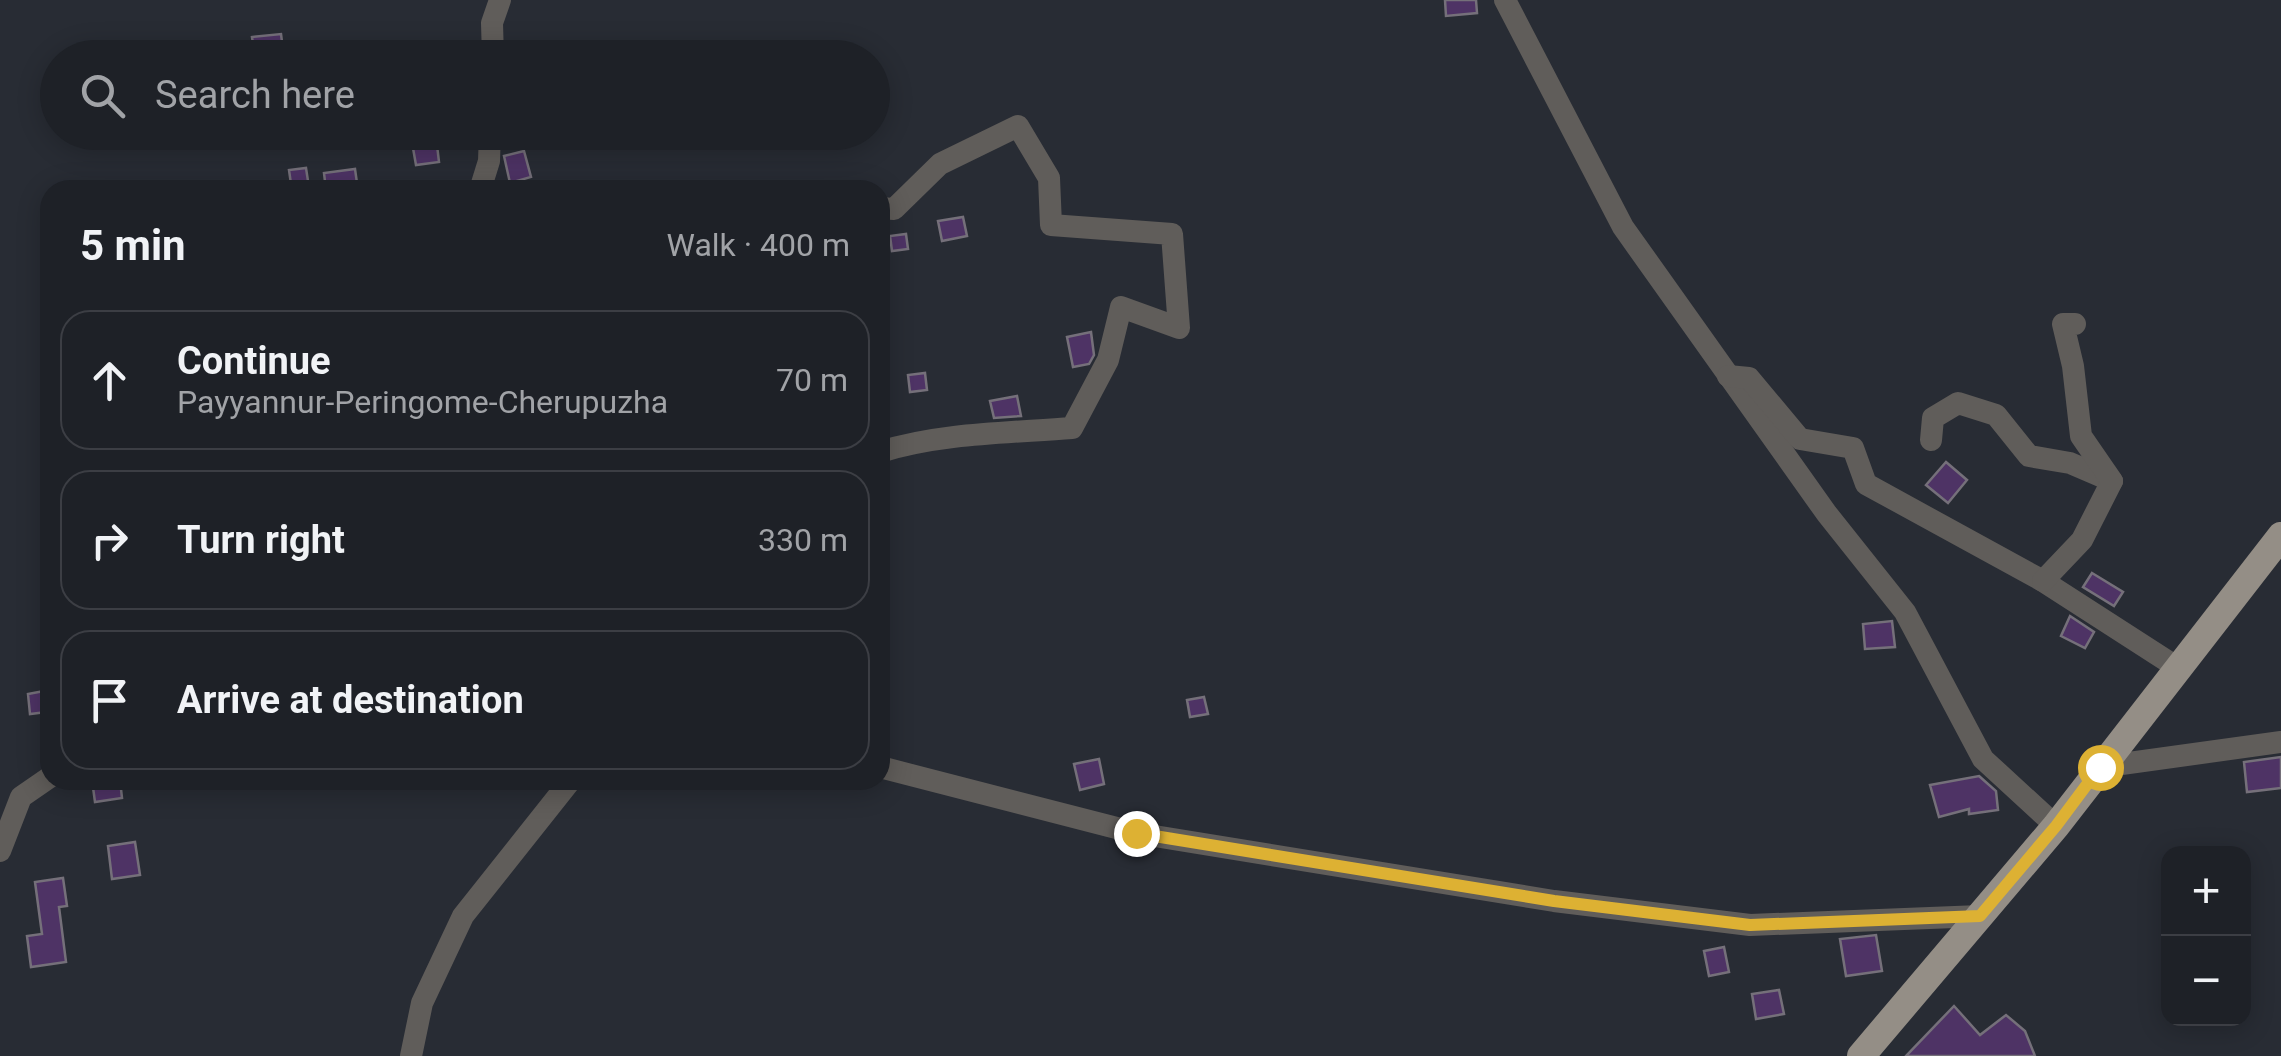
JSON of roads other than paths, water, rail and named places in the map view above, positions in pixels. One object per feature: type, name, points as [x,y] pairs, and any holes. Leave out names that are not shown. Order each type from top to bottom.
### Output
[{"type":"main road","points":[[1860,1056],[2056,826],[2281,536]]},
{"type":"street","points":[[493,40],[492,23],[500,0]]},
{"type":"street","points":[[1505,0],[1623,228],[1826,514],[1905,612],[1984,759],[2056,826]]},
{"type":"street","points":[[890,209],[940,164],[1018,126],[1049,178],[1051,225],[1172,234],[1179,328],[1121,307],[1108,360],[1072,428],[890,449]]},
{"type":"street","points":[[483,180],[489,150]]},
{"type":"street","points":[[2074,324],[2063,324],[2073,366],[2081,436],[2112,481]]},
{"type":"street","points":[[1728,376],[1749,378],[1800,439],[1853,448],[1866,484],[2044,581],[2178,668]]},
{"type":"street","points":[[1931,440],[1932,418],[1958,403],[1996,416],[2030,456],[2070,463],[2112,481]]},
{"type":"street","points":[[2044,581],[2082,540],[2112,481]]},
{"type":"street","points":[[2100,767],[2281,742]]},
{"type":"street","points":[[890,770],[1136,833],[1554,901],[1750,925],[1980,916]]},
{"type":"street","points":[[0,851],[22,797],[40,784]]},
{"type":"street","points":[[411,1056],[422,1003],[463,916],[562,790]]}]
